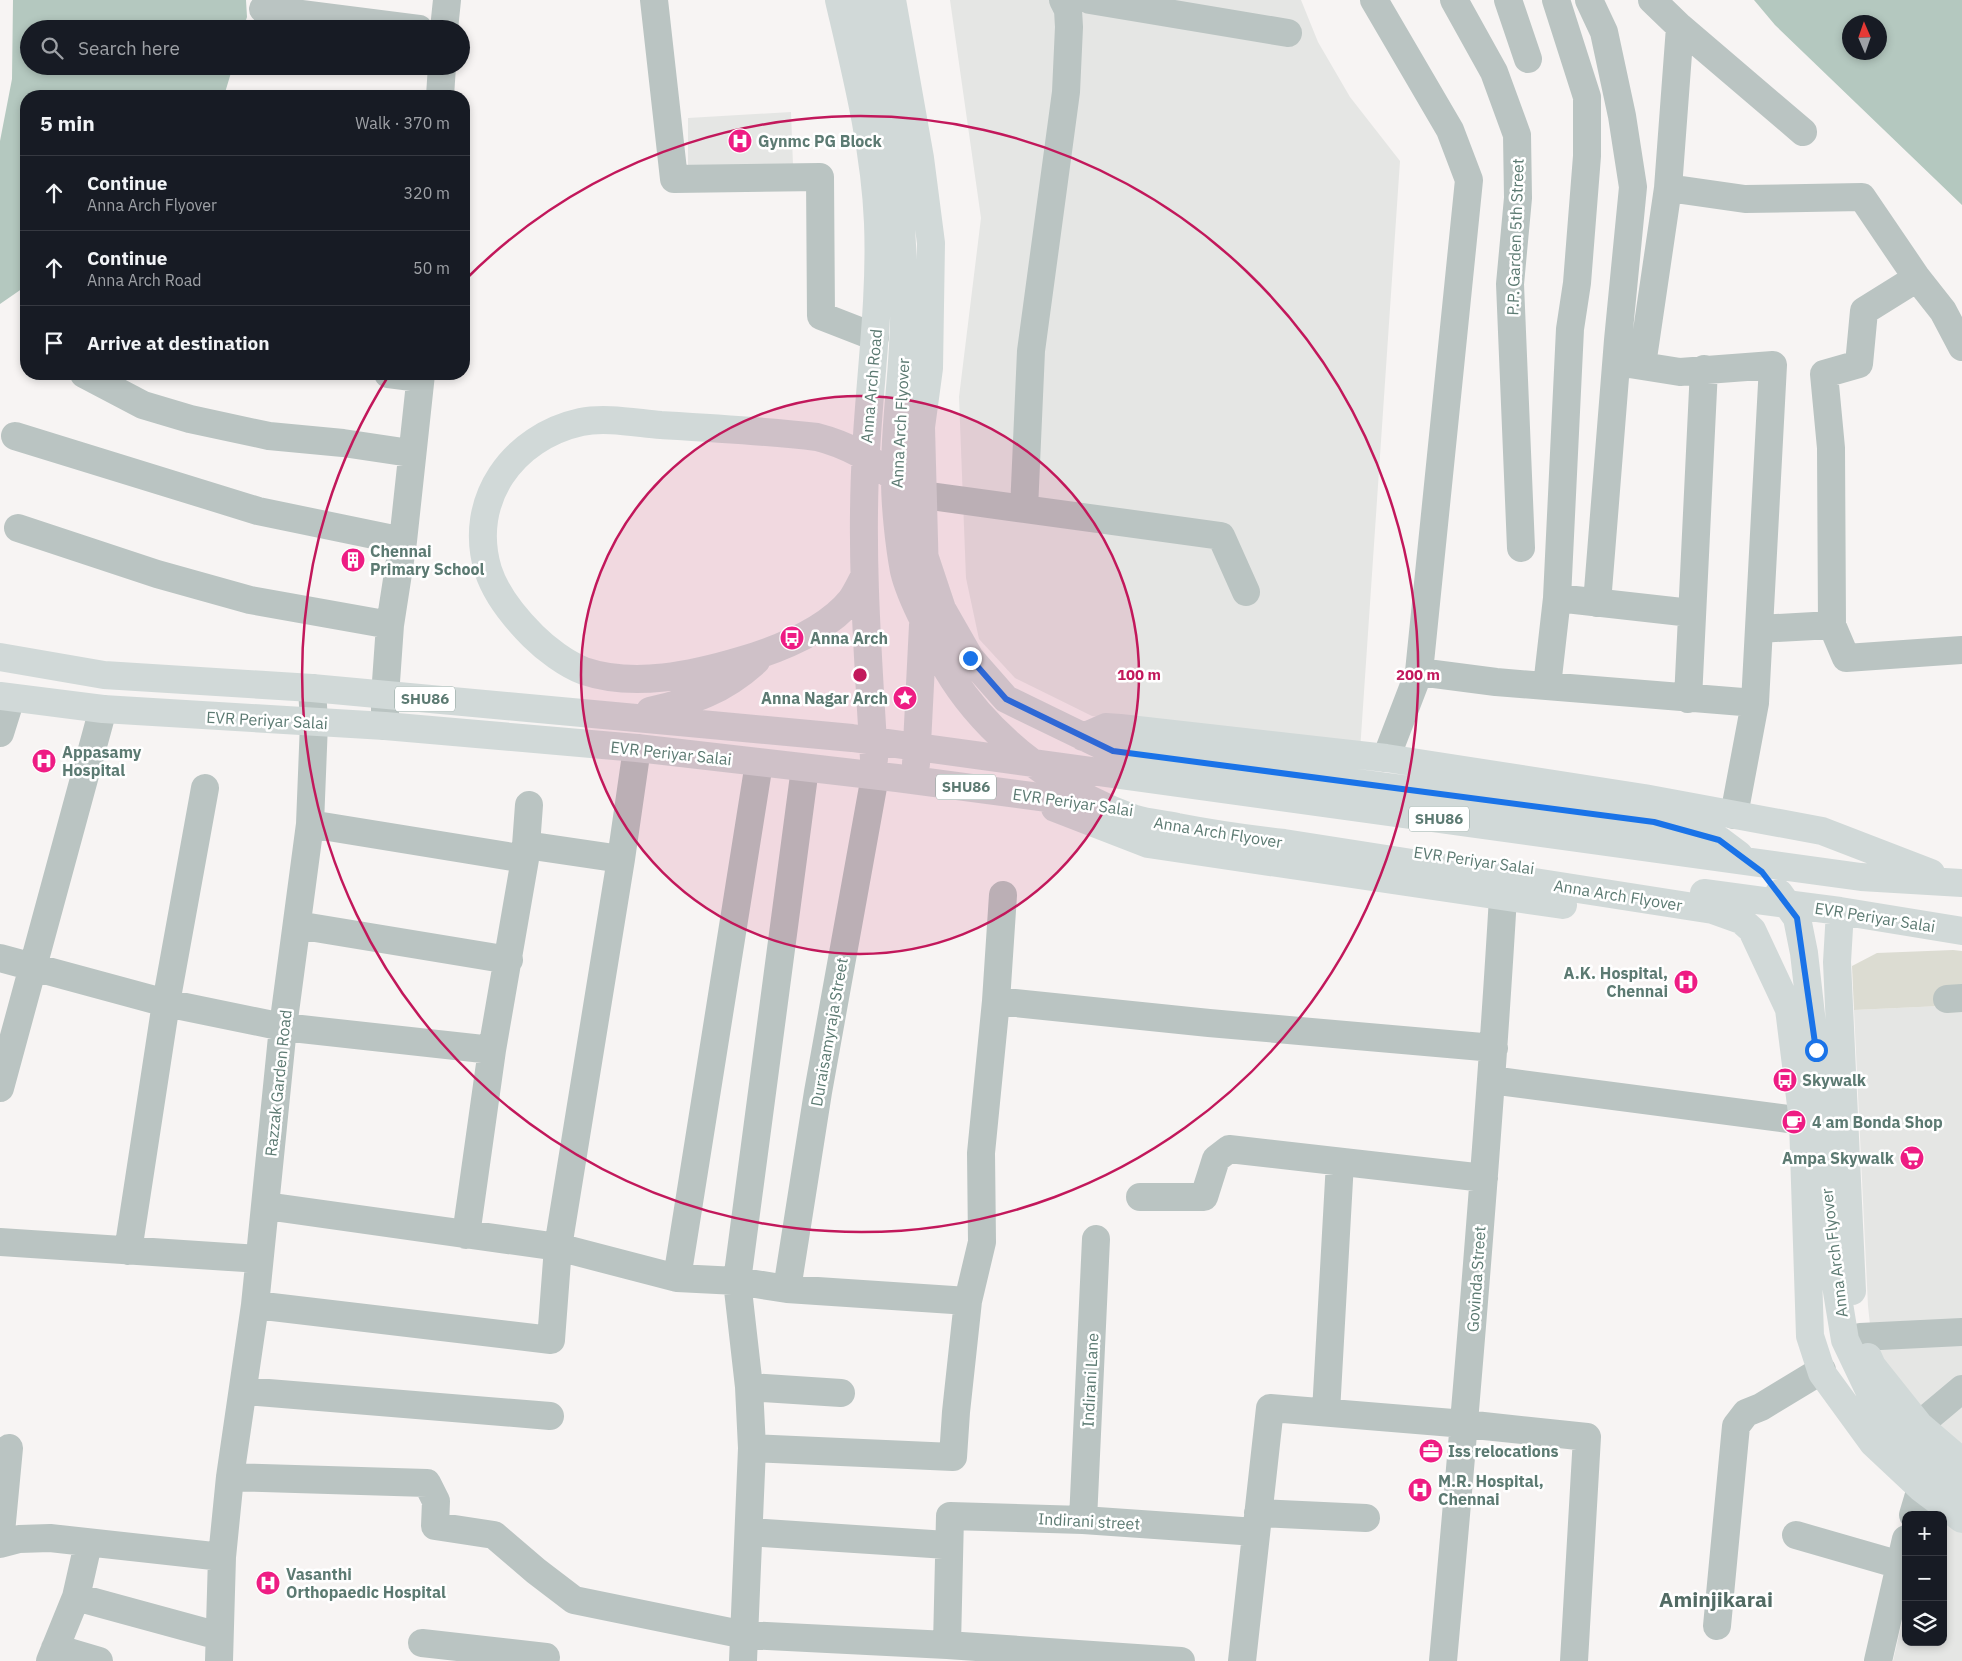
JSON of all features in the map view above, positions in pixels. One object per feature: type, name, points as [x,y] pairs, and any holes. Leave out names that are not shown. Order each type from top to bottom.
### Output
[{"type":"main road","name":"Anna Arch Road","points":[[839,0],[867,127],[878,222],[878,306],[868,423],[864,577],[875,776]]},
{"type":"main road","name":"Anna Arch Flyover","points":[[867,0],[877,38],[896,146],[901,215],[904,352],[895,479],[904,571],[938,652],[953,680],[969,699],[1011,744],[1048,776],[1071,789],[1136,819],[1229,837],[1284,843],[1713,915]]},
{"type":"main road","points":[[892,0],[920,158],[931,243],[929,368],[921,427],[925,558],[915,781]]},
{"type":"main road","points":[[864,577],[851,600],[835,615],[820,626],[765,653],[734,663],[653,679],[629,679],[606,676],[583,670],[544,647],[519,622],[502,598],[488,571],[483,542],[484,520],[490,498],[500,476],[515,457],[539,438],[583,422],[617,421],[818,437],[843,444],[860,453],[877,463],[895,479]]},
{"type":"main road","points":[[868,423],[921,427]]},
{"type":"main road","points":[[865,496],[923,495]]},
{"type":"main road","points":[[925,558],[942,609],[970,658],[1006,699],[1083,737],[1106,727],[1386,758],[1644,798],[1822,830],[1959,881]]},
{"type":"main road","points":[[626,717],[709,694],[741,675],[765,653]]},
{"type":"main road","name":"EVR Periyar Salai","points":[[0,657],[104,675],[312,688],[767,729],[918,746],[1861,877],[1959,881]]},
{"type":"main road","name":"EVR Periyar Salai","points":[[6,697],[103,709],[385,726],[637,748],[875,776],[1017,794],[1752,900],[1840,910],[1962,931]]},
{"type":"main road","name":"Anna Arch Flyover","points":[[1083,737],[1126,752],[1654,822],[1719,840],[1762,872],[1797,918],[1816,1050],[1830,1249],[1845,1340],[1876,1405],[1927,1461],[1962,1490]]},
{"type":"main road","points":[[1080,769],[1126,752]]},
{"type":"main road","points":[[1017,794],[1148,844],[1503,897],[1713,915],[1752,900]]},
{"type":"main road","points":[[1840,910],[1837,962],[1852,1296],[1860,1337],[1872,1366],[1919,1425],[1962,1462]]},
{"type":"main road","points":[[1713,915],[1758,942],[1789,1009],[1802,1121],[1810,1336],[1822,1370],[1873,1443],[1921,1488],[1962,1519]]},
{"type":"main road","points":[[1789,1009],[1839,1007]]},
{"type":"street","points":[[445,20],[447,0]]},
{"type":"street","points":[[654,0],[674,179],[820,177],[821,316],[875,337]]},
{"type":"street","points":[[1024,509],[1031,351],[1066,92],[1069,27],[1068,10],[1063,0]]},
{"type":"street","points":[[1090,0],[1288,33]]},
{"type":"street","points":[[1374,0],[1450,130],[1469,180],[1419,672],[1386,758]]},
{"type":"street","name":"P.P. Garden 5th Street","points":[[1454,0],[1494,72],[1517,135],[1518,198],[1510,284],[1521,548]]},
{"type":"street","points":[[1508,0],[1528,59]]},
{"type":"street","points":[[1546,686],[1557,598],[1570,329],[1580,255],[1587,146],[1587,97],[1556,0]]},
{"type":"street","points":[[1589,0],[1604,32],[1622,116],[1633,186],[1629,364]]},
{"type":"street","points":[[1652,0],[1680,27],[1803,132]]},
{"type":"street","points":[[263,9],[349,20]]},
{"type":"street","points":[[1597,603],[1629,364],[1668,188],[1680,27]]},
{"type":"street","points":[[440,90],[441,75]]},
{"type":"street","points":[[1668,188],[1745,199],[1862,197],[1917,278],[1944,311],[1962,346]]},
{"type":"street","points":[[1917,278],[1864,311],[1859,364],[1824,374],[1831,448],[1832,625],[1846,658],[1962,650]]},
{"type":"street","points":[[1629,364],[1680,372],[1773,365],[1755,703],[1734,815]]},
{"type":"street","points":[[1688,699],[1704,369]]},
{"type":"street","points":[[95,380],[142,405],[190,419],[269,436],[343,443],[410,453]]},
{"type":"street","points":[[385,726],[390,625],[403,541],[410,453],[419,380]]},
{"type":"street","points":[[15,436],[258,511],[403,541]]},
{"type":"street","points":[[923,495],[1221,536],[1246,592]]},
{"type":"street","points":[[18,528],[157,574],[250,600],[390,625]]},
{"type":"street","points":[[1557,598],[1691,613]]},
{"type":"street","points":[[1759,628],[1832,625]]},
{"type":"street","points":[[1419,672],[1496,682],[1755,703]]},
{"type":"street","name":"Razzak Garden Road","points":[[219,1648],[222,1557],[230,1477],[255,1305],[283,1027],[310,824],[314,723],[312,688]]},
{"type":"street","points":[[0,733],[6,697]]},
{"type":"street","points":[[0,1088],[103,709]]},
{"type":"street","points":[[255,1305],[551,1340],[558,1247],[621,859],[637,748]]},
{"type":"street","points":[[677,1278],[759,763]]},
{"type":"street","points":[[744,1648],[752,1448],[750,1387],[737,1281],[805,768]]},
{"type":"street","name":"Duraisamyraja Street","points":[[787,1289],[818,1092],[875,776]]},
{"type":"street","points":[[128,1251],[166,1003],[205,788]]},
{"type":"street","points":[[466,1235],[492,1050],[509,960],[526,852],[529,805]]},
{"type":"street","points":[[310,824],[526,852],[621,859]]},
{"type":"street","points":[[752,1448],[953,1457],[968,1302],[982,1242],[980,1153],[996,1001],[1003,895]]},
{"type":"street","name":"Govinda Street","points":[[1443,1661],[1484,1178],[1503,897]]},
{"type":"street","points":[[297,925],[509,960]]},
{"type":"street","points":[[0,958],[166,1003],[283,1027],[492,1050]]},
{"type":"street","points":[[996,1001],[1210,1023],[1494,1048]]},
{"type":"street","points":[[1491,1080],[1802,1121]]},
{"type":"street","points":[[1140,1197],[1204,1198],[1216,1159],[1229,1149],[1484,1178]]},
{"type":"street","points":[[1326,1412],[1340,1162]]},
{"type":"street","points":[[266,1206],[558,1247],[677,1278],[737,1281],[787,1289],[968,1302]]},
{"type":"street","name":"Indirani Lane","points":[[1083,1520],[1096,1239]]},
{"type":"street","points":[[0,1242],[259,1259]]},
{"type":"street","points":[[1860,1337],[1962,1332]]},
{"type":"street","points":[[1718,1626],[1736,1426],[1746,1413],[1761,1407],[1822,1370]]},
{"type":"street","points":[[750,1387],[841,1393]]},
{"type":"street","points":[[1919,1425],[1962,1389]]},
{"type":"street","points":[[244,1391],[550,1416]]},
{"type":"street","points":[[1242,1661],[1270,1408],[1464,1424],[1587,1437],[1574,1661]]},
{"type":"street","points":[[9,1448],[0,1544],[19,1539],[50,1538],[88,1544],[222,1557]]},
{"type":"street","points":[[230,1477],[427,1483],[436,1501],[436,1526],[494,1534],[536,1571],[553,1582],[574,1600],[744,1648],[947,1645],[1181,1661]]},
{"type":"street","points":[[1914,1511],[1921,1488]]},
{"type":"street","name":"Indirani street","points":[[947,1645],[947,1545],[950,1516],[1257,1523],[1366,1518]]},
{"type":"street","points":[[748,1532],[947,1545]]},
{"type":"street","points":[[1796,1535],[1902,1552]]},
{"type":"street","points":[[88,1544],[76,1597],[52,1654],[99,1661]]},
{"type":"street","points":[[1878,1661],[1902,1556]]},
{"type":"street","points":[[76,1597],[219,1648]]},
{"type":"street","points":[[422,1643],[546,1657],[545,1661]]},
{"type":"shaded area","points":[[13,0],[246,0],[246,20],[20,20],[20,75],[230,75],[226,90],[20,90],[20,290],[0,304],[0,141],[12,79]]},
{"type":"shaded area","points":[[950,0],[1301,0],[1318,42],[1350,97],[1400,161],[1360,751],[1092,716],[1015,678],[979,639],[966,578],[959,397],[981,218]]},
{"type":"shaded area","points":[[1754,0],[1962,0],[1962,205],[1775,25]]},
{"type":"shaded area","name":"Gynmc PG Block","points":[[791,112],[793,165],[688,166],[688,118]]},
{"type":"shaded area","points":[[1962,951],[1962,1005],[1854,1010],[1852,966],[1877,953]]},
{"type":"shaded area","name":"Ampa Skywalk","points":[[1962,1005],[1962,1449],[1939,1430],[1873,1353],[1868,1306],[1854,1010]]},
{"type":"shaded area","points":[[1947,1518],[1962,1530],[1962,1661],[1893,1661],[1902,1622],[1902,1646],[1947,1646]]},
{"type":"place","name":"Gynmc PG Block","points":[[740,141]]},
{"type":"place","name":"Chennai Primary School","points":[[353,560]]},
{"type":"place","name":"Anna Arch","points":[[792,638]]},
{"type":"place","name":"Anna Nagar Arch","points":[[905,698]]},
{"type":"place","name":"Appasamy Hospital","points":[[44,761]]},
{"type":"place","name":"A.K. Hospital, Chennai","points":[[1686,982]]},
{"type":"place","name":"Skywalk","points":[[1785,1080]]},
{"type":"place","name":"4 am Bonda Shop","points":[[1794,1122]]},
{"type":"place","name":"Ampa Skywalk","points":[[1912,1158]]},
{"type":"place","name":"Iss relocations","points":[[1431,1451]]},
{"type":"place","name":"M.R. Hospital, Chennai","points":[[1420,1490]]},
{"type":"place","name":"Vasanthi Orthopaedic Hospital","points":[[268,1583]]},
{"type":"district","name":"Aminjikarai","points":[[1716,1600]]},
{"type":"route","points":[[970,658],[1006,699],[1113,751],[1654,822],[1719,840],[1762,872],[1797,918],[1804,953],[1816,1050]]}]
